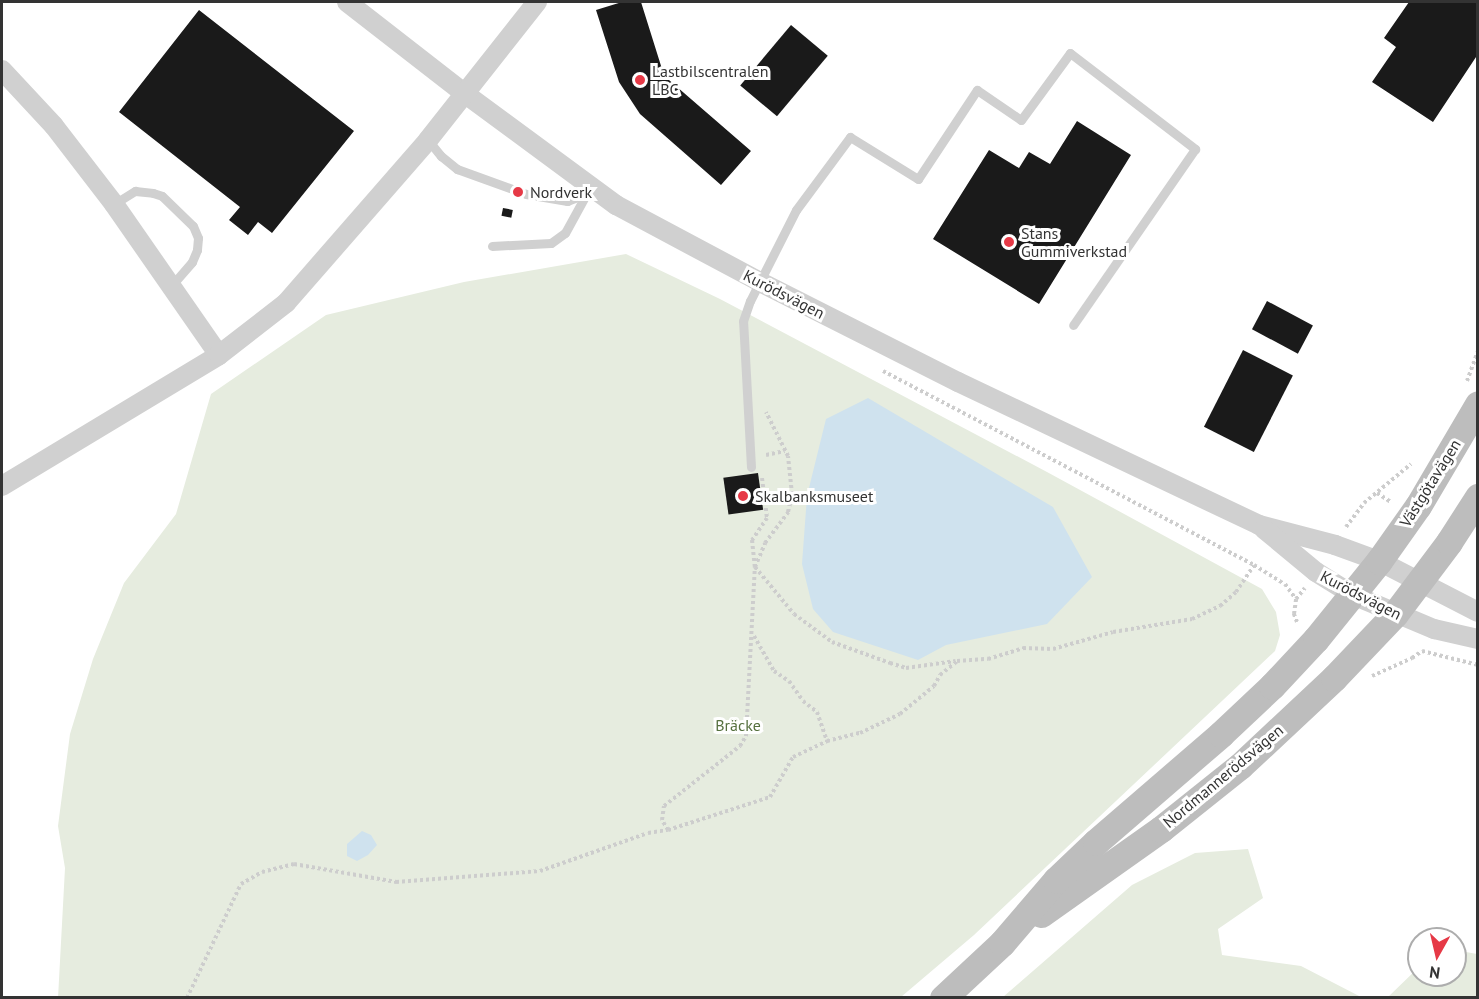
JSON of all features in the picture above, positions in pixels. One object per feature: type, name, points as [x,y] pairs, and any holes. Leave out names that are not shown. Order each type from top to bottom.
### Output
[{"type":"main road","name":"Västgötavägen","points":[[1380,561],[1418,506],[1472,394]]},
{"type":"main road","points":[[1419,582],[1478,497]]},
{"type":"main road","name":"Nordmannerödsvägen","points":[[943,998],[1002,942],[1056,880],[1096,842],[1272,686],[1380,561]]},
{"type":"main road","name":"Nordmannerödsvägen","points":[[1002,942],[1161,829],[1240,766],[1349,663],[1395,614],[1419,582]]},
{"type":"street","name":"Kurödsvägen","points":[[347,2],[464,93],[616,205],[760,282],[958,382],[1259,525],[1335,545],[1380,561],[1478,612]]},
{"type":"street","points":[[2,486],[219,355],[286,303],[428,140],[537,2]]},
{"type":"street","points":[[2,70],[54,126],[114,204],[219,355]]},
{"type":"street","name":"Kurödsvägen","points":[[1259,525],[1316,573],[1353,595],[1434,629],[1478,639]]},
{"type":"lane","points":[[751,467],[743,321],[796,210],[850,137],[918,179],[977,90],[1021,120],[1070,53],[1195,149],[1073,325]]},
{"type":"lane","points":[[428,140],[441,156],[457,169],[526,194],[567,201],[580,196],[590,186]]},
{"type":"lane","points":[[492,246],[551,243],[565,232],[590,186]]},
{"type":"lane","points":[[114,204],[135,191],[153,193],[162,196],[193,226],[198,238],[197,250],[192,262],[171,286]]},
{"type":"path","points":[[1472,394],[1478,351]]},
{"type":"path","points":[[873,366],[1254,565],[1285,584],[1296,599]]},
{"type":"path","points":[[668,830],[662,820],[664,806],[740,746],[746,736],[753,635],[752,586],[755,567],[765,543],[788,512],[792,494],[788,456],[760,401],[746,394]]},
{"type":"path","points":[[1335,545],[1364,503],[1413,463]]},
{"type":"path","points":[[751,467],[760,468],[767,518],[752,540],[755,567],[794,614],[832,642],[906,668],[988,659],[1023,648],[1053,649],[1113,632],[1192,619],[1220,606],[1236,592],[1254,565]]},
{"type":"path","points":[[753,635],[774,671],[789,681],[803,702],[817,712],[827,741]]},
{"type":"path","points":[[1368,678],[1422,651],[1478,665]]},
{"type":"path","points":[[187,998],[241,884],[262,872],[294,864],[396,882],[540,872],[648,833],[668,830],[770,797],[793,757],[827,741],[860,733],[900,714],[934,686],[940,675],[957,661]]},
{"type":"green space","name":"Bräcke","points":[[626,254],[720,299],[1262,589],[1276,612],[1280,635],[1275,651],[974,935],[901,997],[58,998],[65,868],[58,826],[70,734],[93,659],[124,583],[176,514],[211,394],[326,315],[464,282]]},
{"type":"green space","points":[[1248,849],[1263,898],[1218,929],[1222,955],[1301,966],[1361,997],[1003,997],[1132,885],[1195,853]]},
{"type":"green space","points":[[1467,952],[1477,954],[1477,997],[1388,997],[1407,979],[1407,987],[1467,987]]},
{"type":"water","points":[[868,398],[1053,507],[1092,577],[1047,624],[946,645],[918,660],[833,632],[813,609],[802,564],[807,496],[826,419]]},
{"type":"water","points":[[362,831],[371,835],[377,845],[368,855],[357,861],[347,856],[347,844]]},
{"type":"building","points":[[622,2],[641,2],[662,69],[669,80],[751,151],[721,185],[640,114],[619,82],[596,10]]},
{"type":"building","points":[[1409,2],[1478,2],[1478,54],[1433,122],[1372,82],[1396,47],[1384,38]]},
{"type":"building","points":[[199,10],[354,131],[272,233],[258,222],[248,235],[229,220],[240,207],[119,112]]},
{"type":"building","points":[[791,25],[828,56],[777,116],[740,86]]},
{"type":"building","points":[[1077,121],[1131,155],[1039,304],[933,239],[989,150],[1019,168],[1029,152],[1050,164]]},
{"type":"building","points":[[503,208],[513,210],[511,218],[501,216]]},
{"type":"building","points":[[1267,301],[1313,325],[1298,354],[1252,329]]},
{"type":"building","points":[[1243,350],[1293,375],[1254,452],[1204,427]]},
{"type":"building","name":"Skalbanksmuseet","points":[[758,473],[763,510],[728,515],[723,478]]},
{"type":"place","name":"Lastbilscentralen LBC","points":[[640,80]]},
{"type":"place","name":"Nordverk","points":[[518,192]]},
{"type":"place","name":"Stans Gummiverkstad","points":[[1009,242]]},
{"type":"place","name":"Skalbanksmuseet","points":[[743,496]]}]
